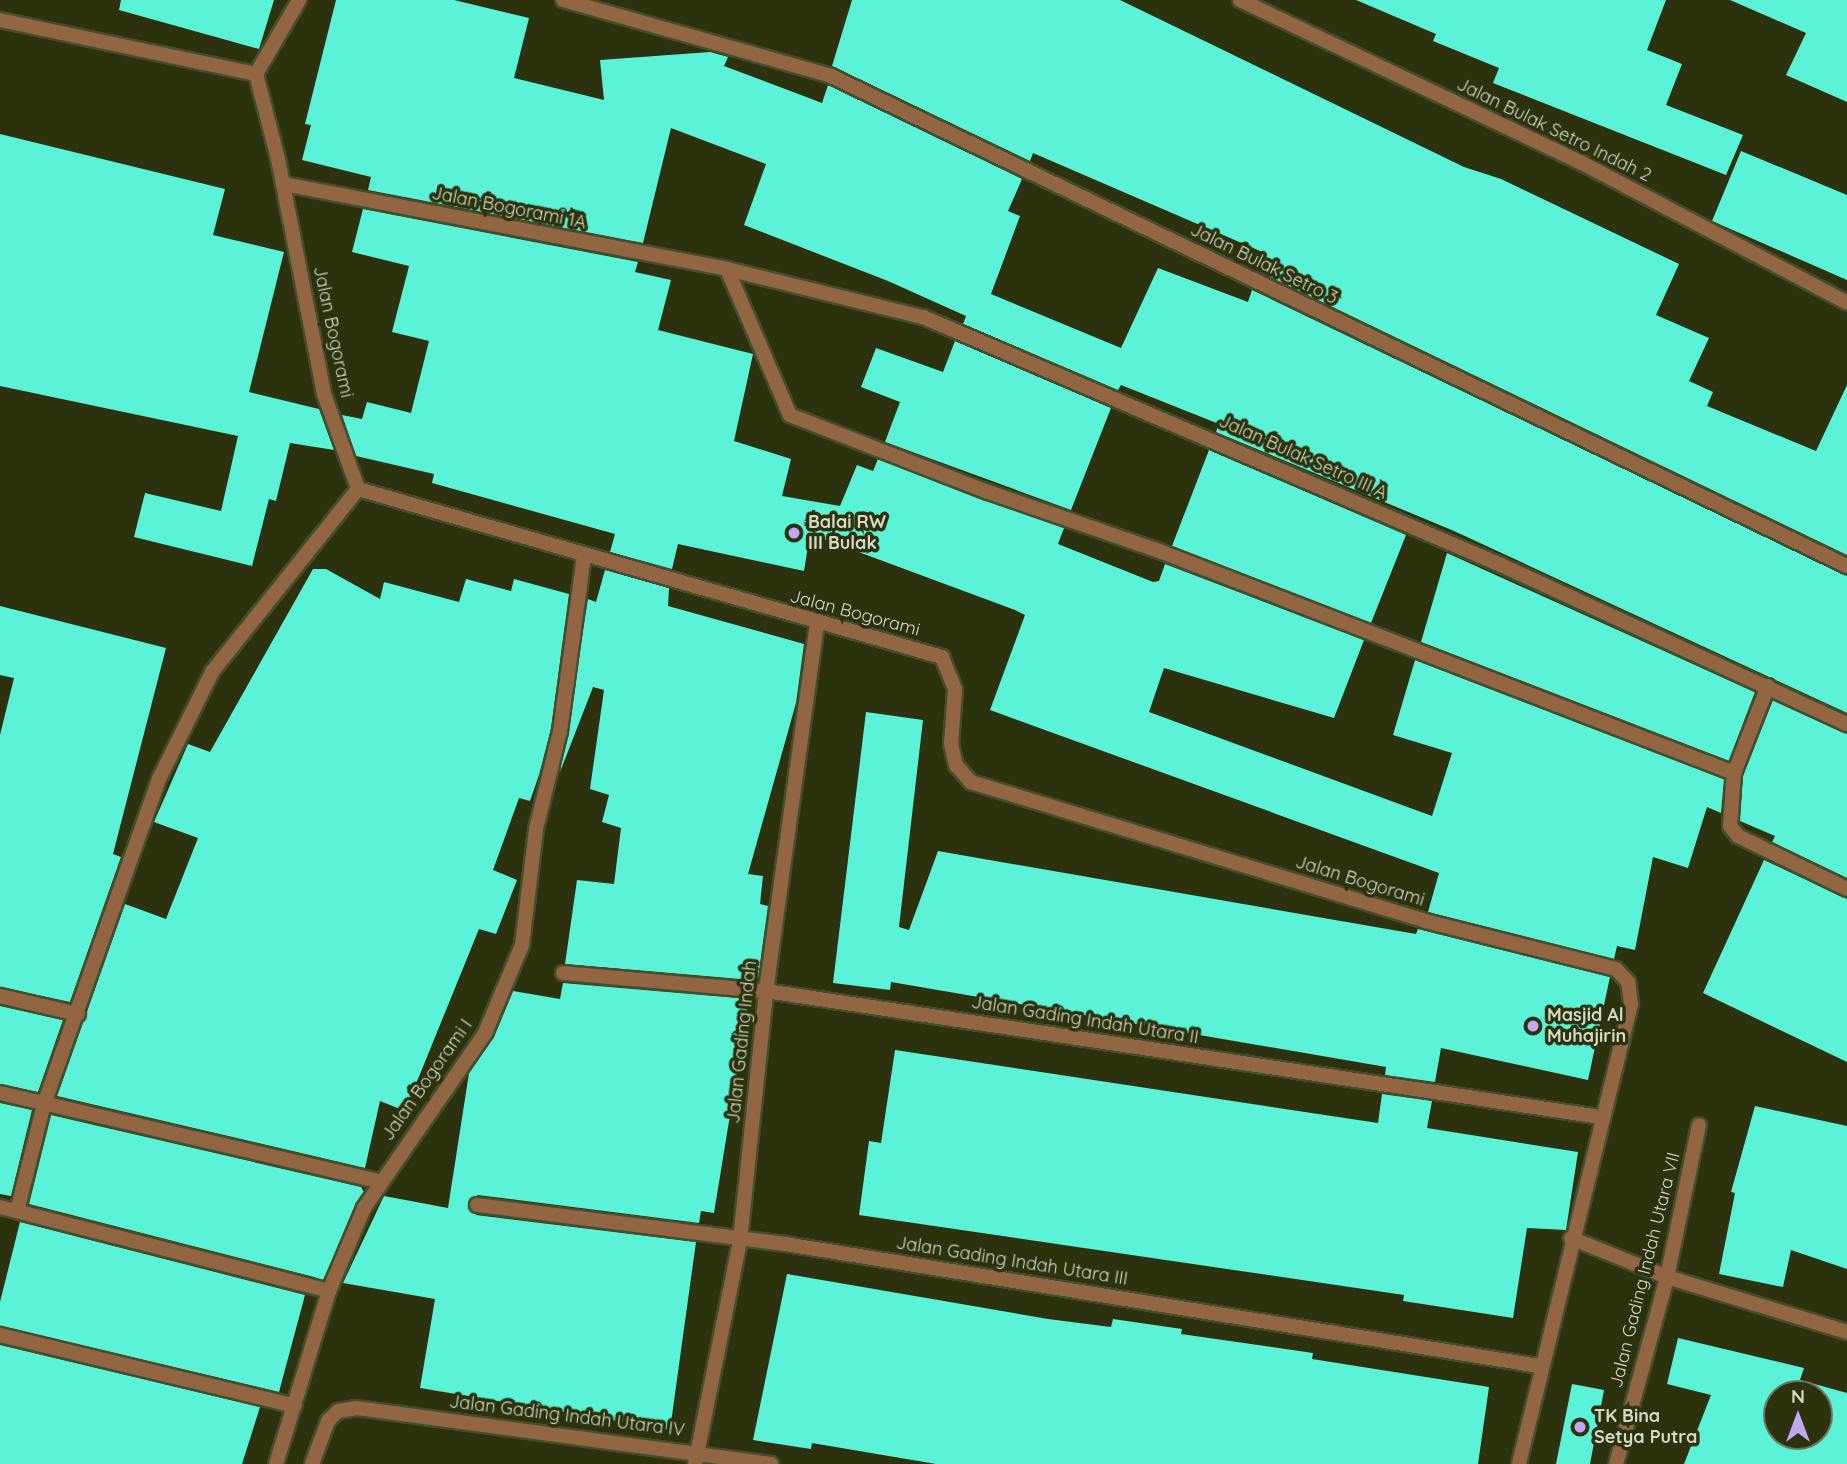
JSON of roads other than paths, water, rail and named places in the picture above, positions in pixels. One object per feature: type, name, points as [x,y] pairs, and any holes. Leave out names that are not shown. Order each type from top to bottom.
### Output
[{"type":"street","points":[[0,20],[256,74],[299,0]]},
{"type":"street","name":"Jalan Bulak Setro 3","points":[[564,0],[831,76],[1847,566]]},
{"type":"street","name":"Jalan Bulak Setro Indah 2","points":[[1240,0],[1582,163],[1847,303]]},
{"type":"street","name":"Jalan Bogorami","points":[[256,74],[283,184],[324,394],[358,489],[942,657],[955,691],[951,744],[956,765],[971,782],[1425,921],[1616,969],[1628,982],[1630,1004],[1600,1117]]},
{"type":"street","name":"Jalan Bogorami 1A","points":[[283,184],[727,269]]},
{"type":"street","points":[[727,269],[790,415],[988,492],[1167,554],[1734,773]]},
{"type":"street","name":"Jalan Bulak Setro III A","points":[[727,269],[923,317],[1197,432],[1768,686],[1847,724]]},
{"type":"street","points":[[17,1211],[44,1104],[159,779],[212,672],[358,489]]},
{"type":"street","name":"Jalan Bogorami I","points":[[276,1464],[329,1291],[364,1208],[485,1033],[522,945],[537,829],[560,731],[584,555]]},
{"type":"street","name":"Jalan Gading Indah","points":[[696,1458],[740,1240],[766,990],[817,623]]},
{"type":"street","points":[[1768,686],[1734,773],[1728,810],[1730,826],[1738,836],[1847,889]]},
{"type":"street","name":"Jalan Gading Indah Utara II","points":[[563,973],[766,990],[1600,1117]]},
{"type":"street","points":[[0,996],[78,1014]]},
{"type":"street","points":[[0,1093],[381,1182]]},
{"type":"street","points":[[1519,1464],[1539,1366],[1600,1117]]},
{"type":"street","name":"Jalan Gading Indah Utara VII","points":[[1616,1464],[1667,1277],[1699,1125]]},
{"type":"street","name":"Jalan Gading Indah Utara III","points":[[477,1205],[740,1240],[1539,1366]]},
{"type":"street","points":[[0,1207],[329,1291]]},
{"type":"street","points":[[1572,1238],[1667,1277],[1847,1332]]},
{"type":"street","points":[[0,1335],[295,1406]]},
{"type":"street","name":"Jalan Gading Indah Utara IV","points":[[312,1464],[328,1421],[338,1411],[357,1408],[696,1458],[771,1464]]},
{"type":"place","name":"Balai RW III Bulak","points":[[794,533]]},
{"type":"place","name":"Masjid Al Muhajirin","points":[[1533,1026]]},
{"type":"place","name":"TK Bina Setya Putra","points":[[1580,1427]]}]
